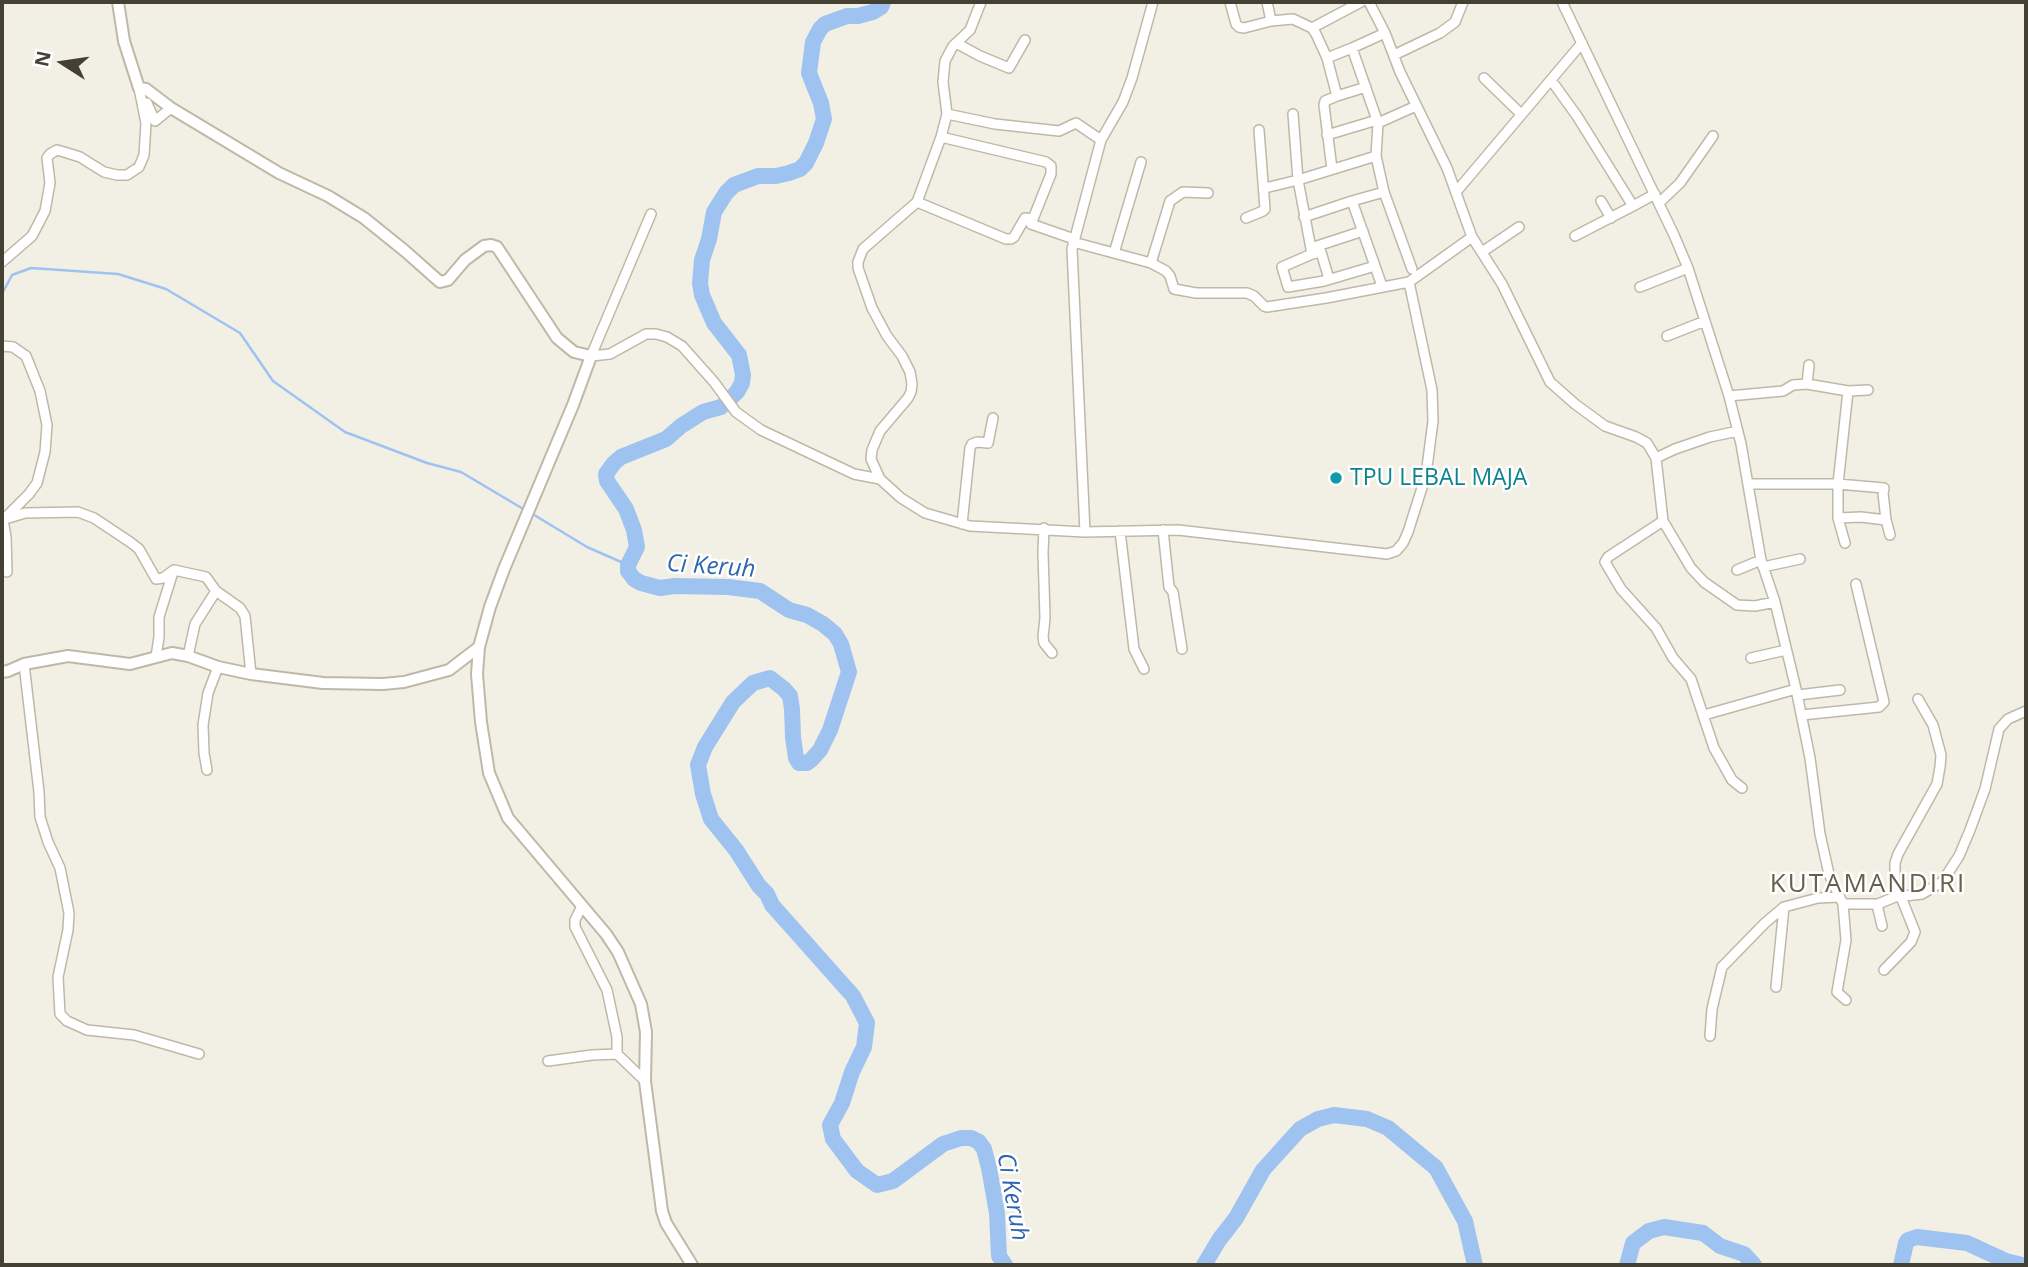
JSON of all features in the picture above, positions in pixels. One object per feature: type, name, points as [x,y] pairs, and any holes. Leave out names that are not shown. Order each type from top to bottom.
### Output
[{"type":"street","points":[[2,262],[32,236],[45,211],[50,183],[47,158],[50,154],[57,150],[80,157],[104,172],[117,175],[127,175],[139,167],[144,155],[146,124],[139,88],[124,41],[118,2]]},
{"type":"street","points":[[981,2],[970,30],[956,43],[945,61],[943,82],[947,114],[917,202],[863,250],[858,262],[872,308],[910,372],[911,392],[880,431],[871,459],[880,479],[901,498],[925,513],[971,526],[1085,531],[1163,530],[1387,554],[1396,551],[1408,532],[1426,475],[1433,421],[1432,390],[1409,282]]},
{"type":"street","points":[[1085,531],[1073,273],[1074,240],[1101,140],[1128,90],[1153,2]]},
{"type":"street","points":[[1230,2],[1239,27],[1293,19],[1311,28],[1327,58],[1338,96]]},
{"type":"street","points":[[1267,2],[1271,21]]},
{"type":"street","points":[[1311,28],[1361,2]]},
{"type":"street","points":[[1369,2],[1385,33],[1399,72],[1447,168],[1472,237],[1502,284],[1550,382],[1605,426],[1647,443],[1656,458],[1663,521],[1682,554],[1704,582],[1737,605],[1748,607],[1775,602]]},
{"type":"street","points":[[1394,55],[1440,33],[1455,22],[1463,2]]},
{"type":"street","points":[[1562,2],[1688,268],[1729,396],[1762,564],[1775,602],[1802,715],[1820,834],[1829,874],[1841,900],[1846,940],[1837,992],[1846,1000]]},
{"type":"street","points":[[1327,58],[1385,33]]},
{"type":"street","points":[[956,43],[1010,68],[1025,40]]},
{"type":"street","points":[[1456,192],[1582,43]]},
{"type":"street","points":[[1352,48],[1377,121],[1376,156],[1384,192],[1412,269]]},
{"type":"street","points":[[1484,78],[1521,114]]},
{"type":"street","points":[[1551,80],[1577,116],[1633,206]]},
{"type":"street","points":[[1332,169],[1325,101],[1366,87]]},
{"type":"street","points":[[139,88],[146,89],[172,108],[279,173],[328,196],[363,218],[440,282],[448,279],[465,260],[484,246],[497,247],[558,338],[574,352],[591,356],[610,354],[646,334],[667,337],[682,346],[736,412],[761,430],[866,478],[880,479]]},
{"type":"street","points":[[153,94],[146,94],[145,97],[155,121],[172,108]]},
{"type":"street","points":[[1327,135],[1377,121],[1416,106]]},
{"type":"street","points":[[947,114],[995,124],[1059,131],[1076,123],[1101,140]]},
{"type":"street","points":[[1293,114],[1304,217],[1329,279]]},
{"type":"street","points":[[1246,218],[1265,209],[1259,130]]},
{"type":"street","points":[[1576,236],[1633,206],[1657,199],[1680,183],[1713,136]]},
{"type":"street","points":[[941,138],[1046,162],[1051,166],[1051,174],[1032,219],[1032,226],[1152,263],[1166,271],[1174,289],[1196,293],[1247,293],[1255,296],[1267,307],[1409,282],[1472,237]]},
{"type":"street","points":[[1265,188],[1376,156]]},
{"type":"street","points":[[1114,253],[1141,162]]},
{"type":"street","points":[[1152,263],[1170,201],[1183,192],[1208,193]]},
{"type":"street","points":[[1304,217],[1384,192]]},
{"type":"street","points":[[1352,201],[1382,286]]},
{"type":"street","points":[[1601,201],[1611,218]]},
{"type":"street","points":[[917,202],[1006,239],[1014,237],[1025,218],[1032,219]]},
{"type":"street","points":[[651,214],[504,569],[479,647],[477,674],[489,773],[496,792],[509,818],[604,931],[618,952],[641,1004],[646,1032],[645,1081],[662,1211],[666,1223],[692,1265]]},
{"type":"street","points":[[1482,252],[1519,227]]},
{"type":"street","points":[[1363,231],[1282,267],[1286,285],[1290,287],[1329,279],[1375,266]]},
{"type":"street","points":[[1640,287],[1688,268]]},
{"type":"street","points":[[1667,336],[1705,321]]},
{"type":"street","points":[[2,346],[13,347],[22,352],[29,362],[40,391],[47,425],[45,452],[37,483],[2,520]]},
{"type":"street","points":[[1807,384],[1809,365]]},
{"type":"street","points":[[1729,396],[1783,391],[1793,385],[1807,384],[1848,391],[1868,390]]},
{"type":"street","points":[[1845,543],[1838,518],[1838,484],[1848,391]]},
{"type":"street","points":[[962,524],[970,447],[977,442],[988,443],[993,418]]},
{"type":"street","points":[[1656,458],[1700,440],[1738,431]]},
{"type":"street","points":[[1748,484],[1838,484],[1884,488],[1890,535]]},
{"type":"street","points":[[2,520],[25,513],[78,512],[93,518],[139,549],[156,579],[163,578],[174,570],[206,577],[216,591],[240,608],[245,617],[251,674]]},
{"type":"street","points":[[1838,518],[1886,520]]},
{"type":"street","points":[[2,520],[6,537],[7,572]]},
{"type":"street","points":[[1663,521],[1604,561],[1621,589],[1656,628],[1673,658],[1691,679],[1714,748],[1732,780],[1742,788]]},
{"type":"street","points":[[1044,528],[1043,637],[1052,653]]},
{"type":"street","points":[[1163,530],[1169,587],[1173,593],[1182,649]]},
{"type":"street","points":[[1120,531],[1134,649],[1144,669]]},
{"type":"street","points":[[1737,570],[1800,559]]},
{"type":"street","points":[[156,657],[159,617],[174,570]]},
{"type":"street","points":[[1802,715],[1883,705],[1884,699],[1857,584]]},
{"type":"street","points":[[188,656],[195,625],[216,591]]},
{"type":"street","points":[[2,672],[24,664],[68,656],[130,664],[173,653],[251,674],[323,683],[404,682],[449,670],[479,647]]},
{"type":"street","points":[[1751,658],[1786,650]]},
{"type":"street","points":[[24,664],[40,817],[60,868],[69,913],[58,977],[60,1014],[67,1021],[87,1030],[134,1035],[199,1054]]},
{"type":"street","points":[[207,770],[202,725],[208,693],[218,667]]},
{"type":"street","points":[[1704,715],[1797,692],[1840,690]]},
{"type":"street","points":[[1884,970],[1911,942],[1915,932],[1898,897],[1895,863],[1937,784],[1940,767],[1941,755],[1933,725],[1918,699]]},
{"type":"street","points":[[1710,1036],[1712,1009],[1722,967],[1784,907],[1818,898],[1878,904],[1898,897],[1922,894],[1942,881],[1959,856],[1985,789],[1999,729],[2008,719],[2026,711]]},
{"type":"street","points":[[1878,904],[1882,926]]},
{"type":"street","points":[[582,906],[575,920],[575,927],[607,990],[617,1037],[617,1054],[645,1081]]},
{"type":"street","points":[[1776,987],[1784,907]]},
{"type":"street","points":[[548,1061],[617,1054]]},
{"type":"waterway","name":"Ci Keruh","points":[[883,2],[881,7],[873,12],[847,16],[825,24],[813,42],[809,73],[821,103],[824,119],[806,163],[800,169],[789,173],[758,176],[734,185],[714,212],[702,260],[700,283],[714,323],[739,355],[743,375],[737,392],[721,407],[703,412],[666,439],[621,457],[606,474],[607,481],[626,509],[634,530],[637,547],[628,565],[628,571],[634,579],[660,588],[728,587],[760,591],[789,610],[807,615],[823,624],[835,634],[841,644],[849,672],[830,730],[812,759],[807,763],[799,763],[796,758],[790,696],[770,678],[753,683],[733,702],[705,747],[698,765],[703,794],[711,819],[736,850],[772,905],[853,996],[867,1023],[864,1047],[842,1103],[830,1125],[833,1139],[857,1171],[877,1185],[893,1181],[943,1144],[961,1138],[971,1138],[979,1142],[984,1149],[989,1168],[997,1213],[999,1256],[1005,1265]]},
{"type":"waterway","points":[[2,294],[12,275],[31,268],[118,274],[166,289],[240,333],[273,381],[345,432],[427,463],[461,472],[525,510]]},
{"type":"waterway","points":[[531,513],[587,547],[628,565]]},
{"type":"waterway","name":"Ci Keruh","points":[[1204,1265],[1236,1218],[1263,1170],[1300,1129],[1318,1119],[1334,1115],[1367,1119],[1388,1128],[1436,1168],[1465,1221],[1475,1265]]},
{"type":"waterway","name":"Ci Keruh","points":[[1627,1265],[1633,1243],[1649,1231],[1664,1227],[1703,1233],[1720,1246],[1744,1254],[1754,1265]]},
{"type":"waterway","name":"Ci Keruh","points":[[1901,1265],[1906,1243],[1917,1237],[1967,1243],[2006,1261],[2022,1265]]},
{"type":"place","name":"TPU LEBAL MAJA","points":[[1336,478]]},
{"type":"district","name":"KUTAMANDIRI","points":[[1868,885]]}]
